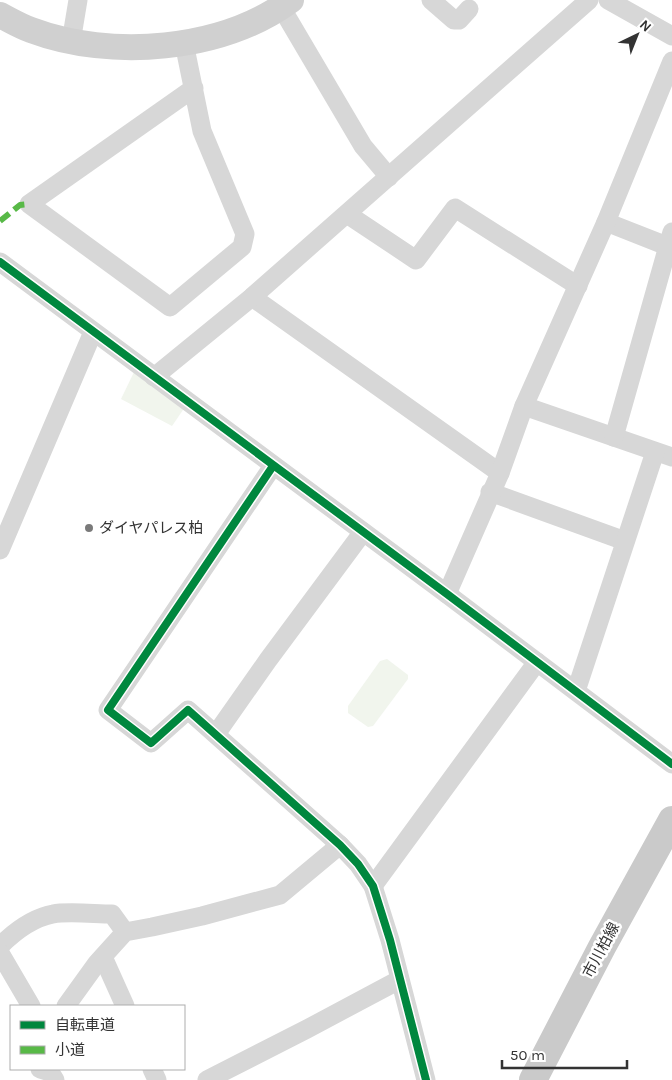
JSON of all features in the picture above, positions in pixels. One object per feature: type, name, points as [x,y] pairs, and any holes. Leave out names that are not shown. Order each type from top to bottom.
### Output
[{"type":"main road","name":"市川柏線","points":[[533,1080],[602,947],[672,820]]},
{"type":"street","points":[[71,42],[78,0]]},
{"type":"street","points":[[431,0],[454,20],[459,20],[469,9]]},
{"type":"street","points":[[154,377],[252,297],[589,0]]},
{"type":"street","points":[[608,0],[672,36]]},
{"type":"street","points":[[0,15],[31,30],[71,42],[139,47],[184,43],[229,31],[256,21],[286,4],[363,146],[389,176]]},
{"type":"street","points":[[184,43],[194,88],[202,130],[244,234],[242,247],[170,307],[30,204],[194,88]]},
{"type":"street","points":[[447,594],[490,492],[500,473],[524,406],[606,222],[672,61]]},
{"type":"street","points":[[347,214],[416,260],[455,208],[578,286]]},
{"type":"street","points":[[606,222],[671,242],[614,437]]},
{"type":"street","points":[[0,262],[447,594],[672,764]]},
{"type":"street","points":[[252,297],[500,473]]},
{"type":"street","points":[[0,550],[93,332]]},
{"type":"street","points":[[524,406],[664,454],[625,541],[576,691]]},
{"type":"street","points":[[273,466],[108,710],[151,743],[188,710],[340,844],[358,864],[373,886],[390,940],[426,1080]]},
{"type":"street","points":[[490,492],[625,541]]},
{"type":"street","points":[[216,734],[273,652],[363,532]]},
{"type":"street","points":[[373,886],[537,662]]},
{"type":"street","points":[[67,1005],[103,957],[125,932],[202,916],[280,895],[340,844]]},
{"type":"street","points":[[0,946],[12,933],[28,923],[53,914],[112,914],[125,932]]},
{"type":"street","points":[[0,953],[30,1005]]},
{"type":"street","points":[[103,957],[125,1005]]},
{"type":"street","points":[[211,1079],[399,980]]},
{"type":"street","points":[[43,1070],[50,1072],[55,1080]]},
{"type":"shaded area","points":[[135,370],[185,407],[172,426],[121,399]]},
{"type":"shaded area","points":[[387,659],[408,675],[408,679],[373,726],[368,727],[348,713],[348,706],[380,661]]},
{"type":"marked path","points":[[0,221],[20,205],[29,204]]},
{"type":"cycle path","points":[[0,262],[447,594],[672,764]]},
{"type":"cycle path","points":[[273,466],[108,710],[151,743],[188,710],[340,845],[358,864],[373,886],[390,940],[426,1080]]},
{"type":"place","name":"ダイヤパレス柏","points":[[89,528]]}]
